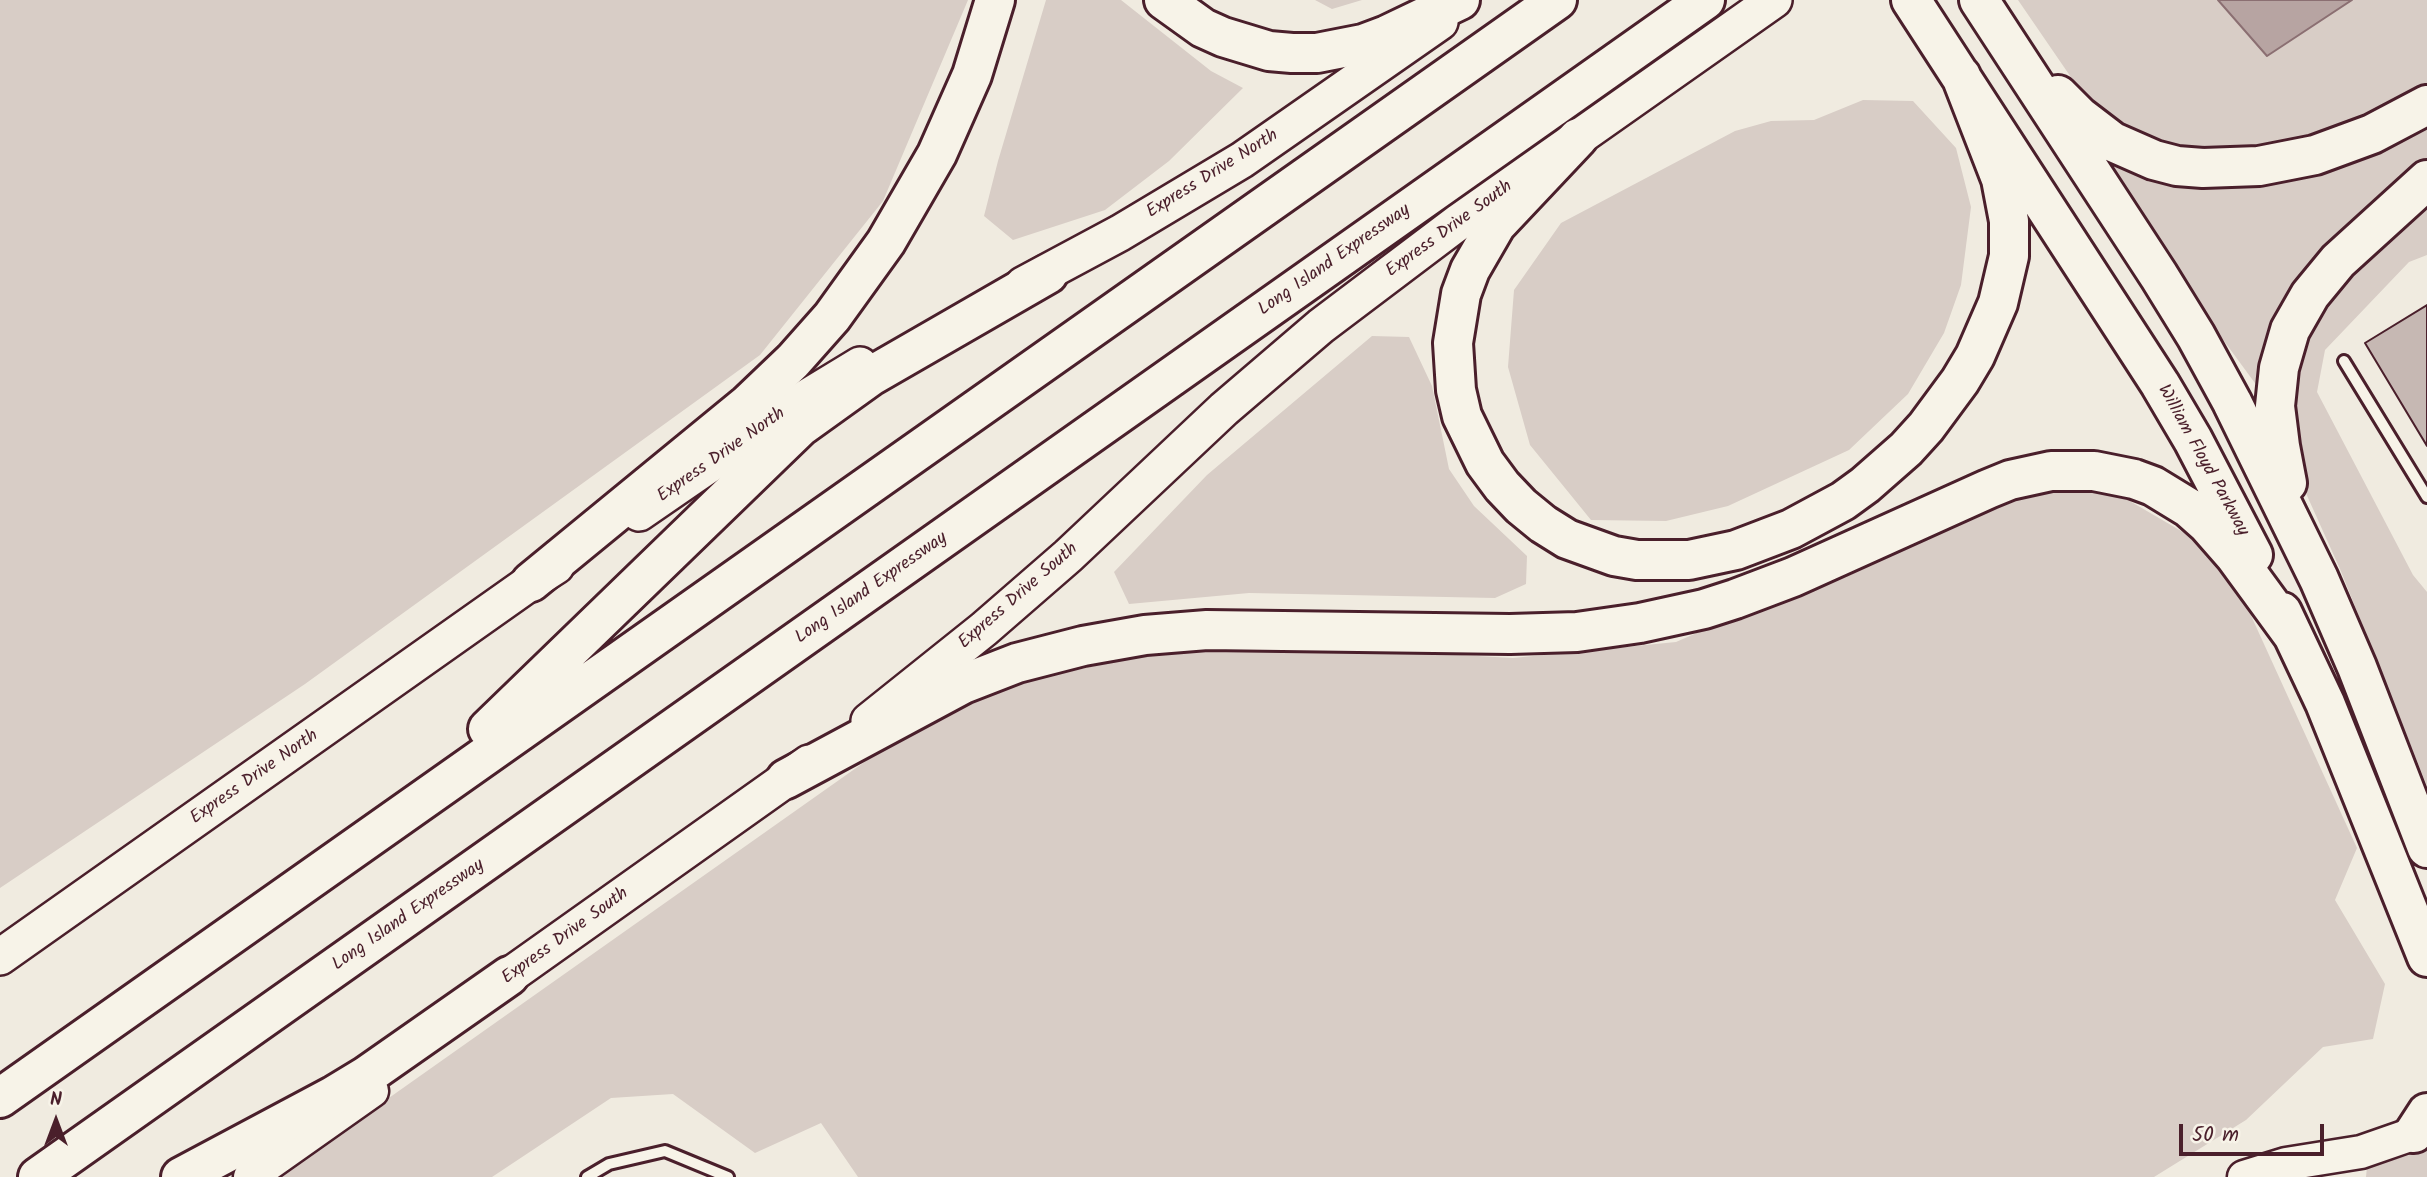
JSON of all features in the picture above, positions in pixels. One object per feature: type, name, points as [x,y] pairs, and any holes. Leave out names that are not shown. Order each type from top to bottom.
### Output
[{"type":"highway","points":[[531,582],[748,404],[793,361],[832,317],[886,242],[921,184],[972,75],[995,0]]},
{"type":"highway","points":[[1164,0],[1203,28],[1246,45],[1269,51],[1317,52],[1340,50],[1375,40],[1460,0]]},
{"type":"highway","points":[[0,1098],[1557,0]]},
{"type":"highway","name":"Long Island Expressway","points":[[38,1177],[1705,0]]},
{"type":"highway","name":"William Floyd Parkway","points":[[1911,0],[2160,384],[2226,502],[2330,715],[2427,957]]},
{"type":"highway","points":[[1979,0],[2118,211],[2196,336],[2263,461],[2357,667],[2427,848]]},
{"type":"highway","points":[[2005,39],[2094,129],[2134,152],[2177,166],[2230,169],[2288,162],[2344,146],[2427,104]]},
{"type":"highway","points":[[1577,138],[1496,225],[1469,270],[1461,294],[1453,343],[1456,390],[1462,416],[1485,463],[1521,506],[1543,524],[1567,539],[1614,556],[1637,561],[1689,560],[1736,550],[1791,529],[1843,501],[1906,449],[1926,427],[1975,356],[1998,303],[2009,257],[2009,221],[2001,179],[1961,76]]},
{"type":"highway","points":[[2298,533],[2277,426],[2276,387],[2283,348],[2299,312],[2322,278],[2427,180]]},
{"type":"highway","points":[[369,838],[531,690],[800,427],[871,376],[1048,274]]},
{"type":"highway","points":[[786,779],[963,684],[1017,663],[1083,646],[1145,635],[1207,630],[1521,634],[1577,632],[1640,623],[1704,609],[1735,599],[1793,577],[1988,489],[2020,477],[2052,471],[2094,471],[2134,479],[2153,486],[2189,508],[2235,556],[2292,634]]},
{"type":"highway","points":[[181,1177],[344,1090],[509,976]]},
{"type":"main road","name":"Express Drive North","points":[[1,955],[531,582],[603,537],[809,396],[853,369],[947,320],[1048,274],[1121,233],[1242,160],[1471,0]]},
{"type":"main road","name":"Express Drive South","points":[[250,1177],[439,1044],[509,976],[897,700],[1068,556],[1224,409],[1321,326],[1460,221],[1760,10]]},
{"type":"main road","points":[[2244,1177],[2286,1164],[2361,1152],[2423,1125]]},
{"type":"lane","points":[[2344,361],[2427,497]]},
{"type":"lane","points":[[587,1177],[609,1164],[665,1151],[729,1177]]},
{"type":"shaded area","points":[[0,0],[968,0],[883,201],[760,355],[305,684],[0,888]]},
{"type":"shaded area","points":[[1046,0],[1121,0],[1211,71],[1243,88],[1169,161],[1105,210],[1013,240],[984,216]]},
{"type":"shaded area","points":[[1315,0],[1362,0],[1332,9]]},
{"type":"shaded area","points":[[2018,0],[2427,0],[2427,88],[2344,130],[2250,154],[2157,145],[2090,105]]},
{"type":"shaded area","points":[[2218,0],[2352,0],[2267,56]]},
{"type":"shaded area","points":[[1863,100],[1913,101],[1956,148],[1971,207],[1961,285],[1944,333],[1908,394],[1849,450],[1728,506],[1666,521],[1591,520],[1530,445],[1508,367],[1514,290],[1561,223],[1735,131],[1771,121],[1814,120]]},
{"type":"shaded area","points":[[2427,124],[2427,173],[2352,239],[2263,394],[2213,326],[2096,149],[2138,170]]},
{"type":"shaded area","points":[[2427,201],[2427,255],[2409,262],[2325,350],[2317,392],[2413,575],[2427,592],[2427,786],[2340,569],[2300,480],[2287,432],[2306,325],[2348,267]]},
{"type":"shaded area","points":[[1372,336],[1409,337],[1432,386],[1449,469],[1474,506],[1527,556],[1526,584],[1495,598],[1249,593],[1129,604],[1114,572],[1207,475]]},
{"type":"shaded area","points":[[2081,487],[2128,500],[2200,542],[2248,609],[2357,848],[2335,900],[2385,984],[2373,1039],[2323,1047],[2246,1120],[2154,1177],[858,1177],[821,1123],[755,1153],[673,1094],[611,1098],[492,1177],[277,1177],[890,744],[1003,686],[1150,654],[1244,643],[1513,658],[1676,642],[1995,503]]},
{"type":"shaded area","points":[[2427,1150],[2427,1177],[2366,1177],[2367,1167]]},
{"type":"building","points":[[2427,305],[2427,446],[2365,343]]}]
